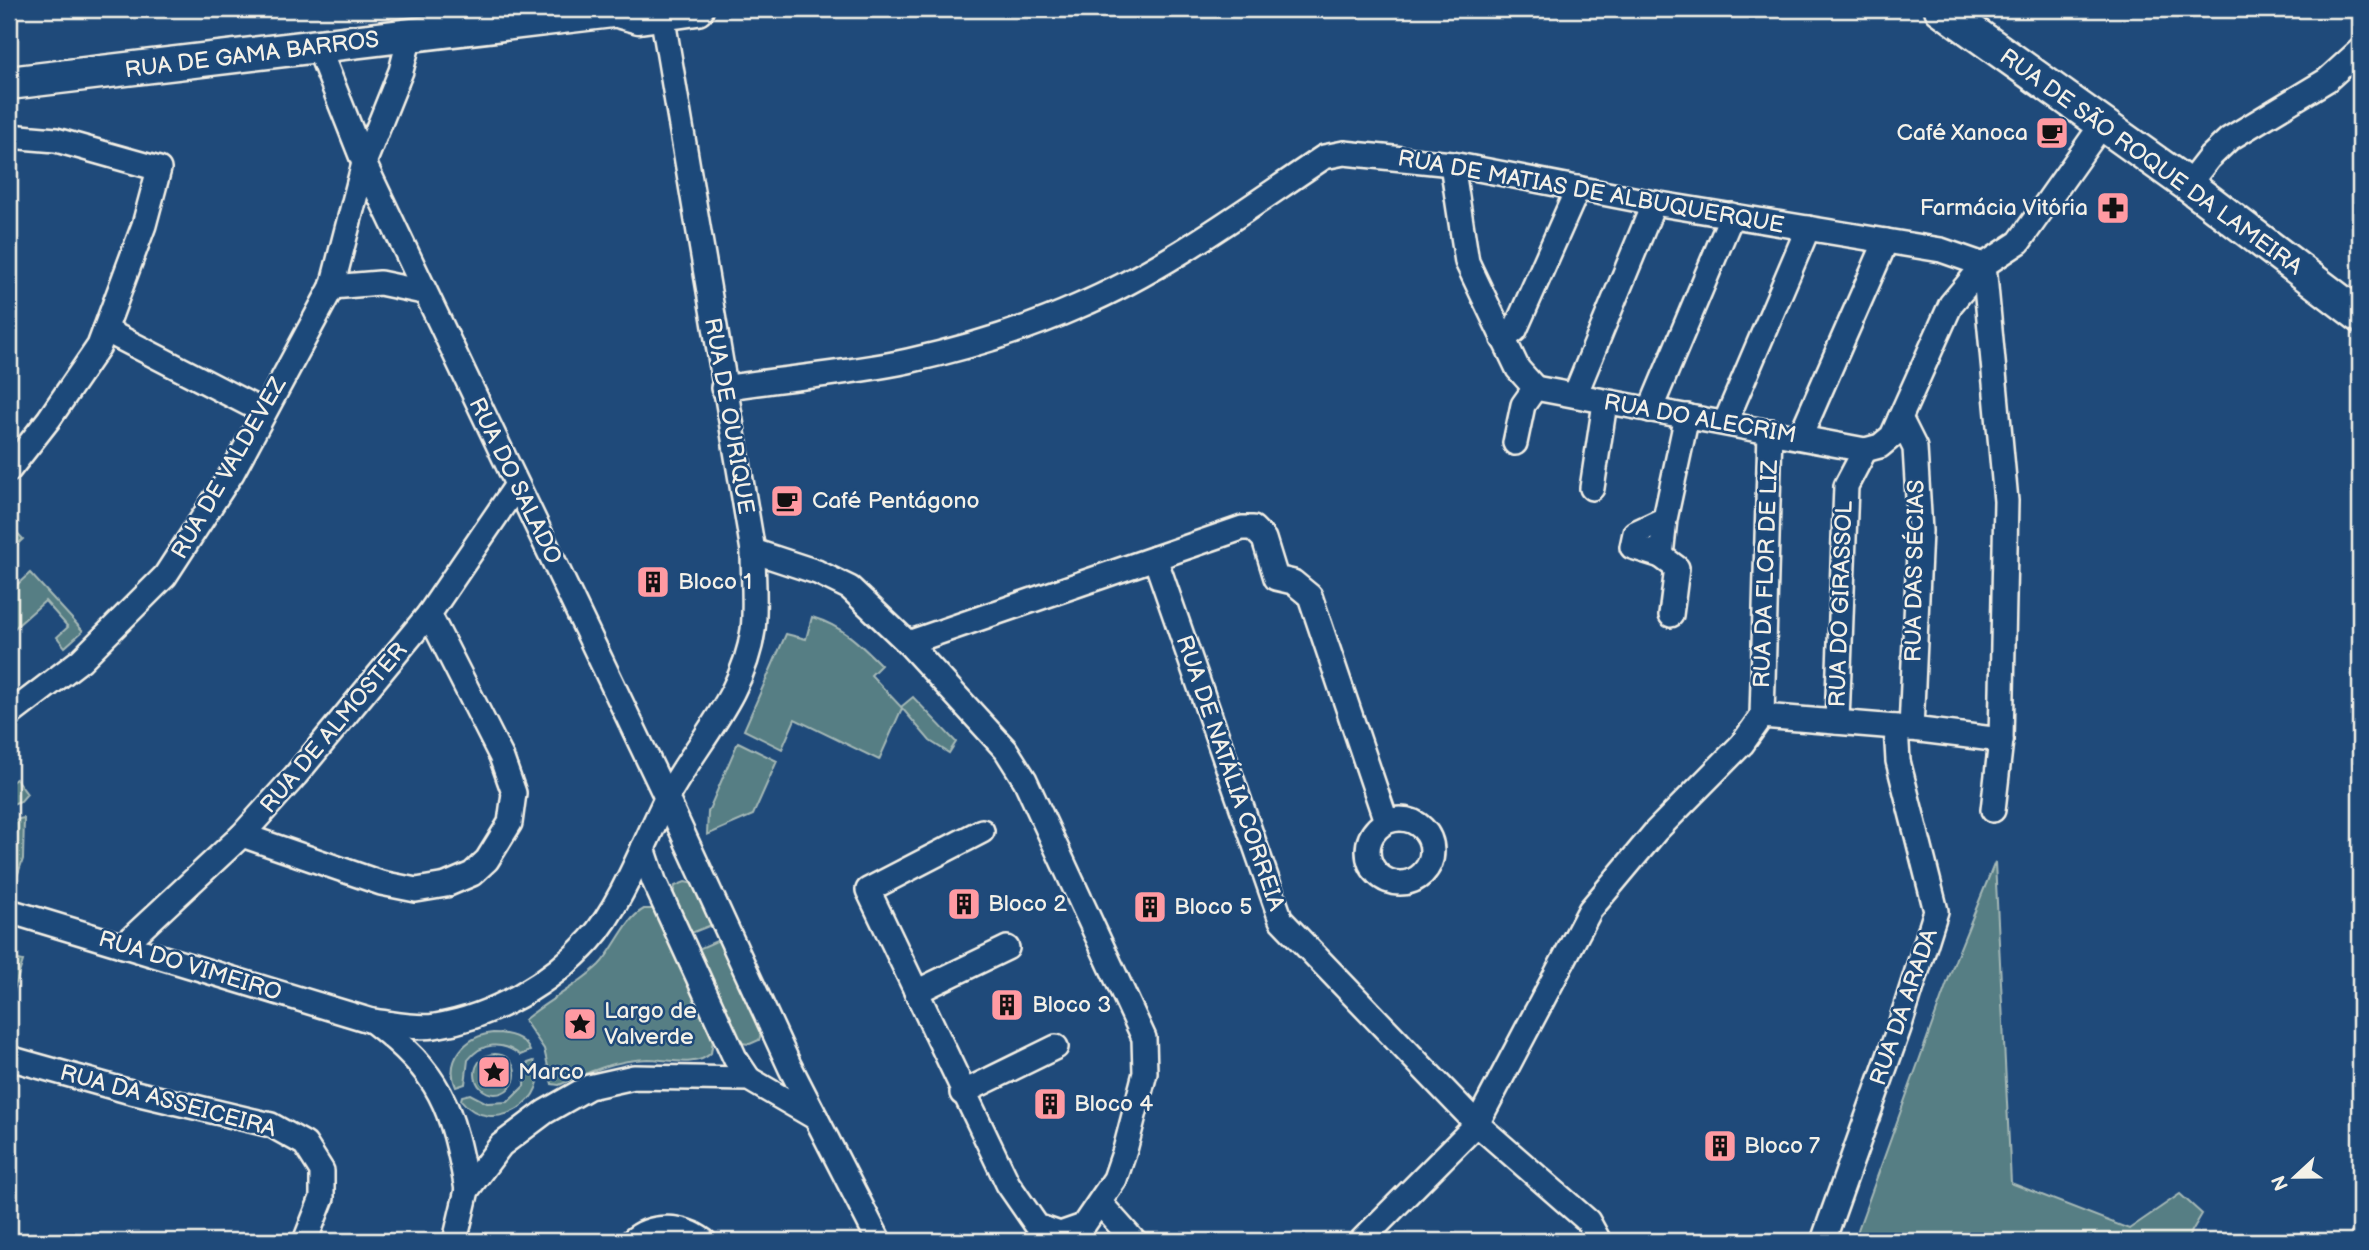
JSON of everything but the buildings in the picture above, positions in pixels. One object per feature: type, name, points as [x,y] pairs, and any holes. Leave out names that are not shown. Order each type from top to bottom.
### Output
[{"type":"main road","name":"RUA DE GAMA BARROS","points":[[9,83],[625,10],[639,17],[697,9]]},
{"type":"main road","name":"RUA DE SÃO ROQUE DA LAMEIRA","points":[[1941,9],[2103,123],[2354,308]]},
{"type":"street","name":"RUA DE OURIQUE","points":[[662,14],[723,388],[753,551],[753,630],[744,668],[721,715],[690,759],[667,799]]},
{"type":"street","points":[[364,163],[401,71],[410,36]]},
{"type":"street","name":"RUA DO SALADO","points":[[318,47],[364,163],[423,292],[667,799]]},
{"type":"street","points":[[2188,185],[2209,158],[2229,139],[2326,80],[2360,50]]},
{"type":"street","points":[[1865,450],[1880,446],[1892,436],[1951,304],[1984,265],[2019,242],[2103,123]]},
{"type":"street","points":[[9,136],[56,140],[159,169],[144,225],[99,346],[12,458]]},
{"type":"street","name":"RUA DE MATIAS DE ALBUQUERQUE","points":[[723,388],[906,361],[996,337],[1078,307],[1112,291],[1218,227],[1324,157],[1344,153],[1452,164],[1654,203],[1941,250],[1984,265]]},
{"type":"street","name":"RUA DE VALDEVEZ","points":[[11,709],[81,660],[165,576],[232,472],[332,287],[364,163]]},
{"type":"street","points":[[1452,164],[1467,262],[1518,369],[1535,388],[1523,405],[1515,443]]},
{"type":"street","points":[[1503,339],[1515,330],[1577,188]]},
{"type":"street","points":[[1575,396],[1654,203]]},
{"type":"street","points":[[1650,410],[1732,215]]},
{"type":"street","points":[[1725,423],[1808,228]]},
{"type":"street","points":[[1800,437],[1886,241]]},
{"type":"street","points":[[1984,265],[2006,501],[2001,740],[1993,810]]},
{"type":"street","points":[[332,287],[380,283],[423,292]]},
{"type":"street","points":[[105,330],[264,412]]},
{"type":"street","name":"RUA DO ALECRIM","points":[[1535,388],[1865,450]]},
{"type":"street","points":[[1592,488],[1605,403]]},
{"type":"street","points":[[1671,615],[1676,568],[1661,556],[1632,547],[1635,533],[1665,519],[1687,416]]},
{"type":"street","name":"RUA DAS SÉCIAS","points":[[1900,418],[1915,448],[1920,531],[1904,728]]},
{"type":"street","name":"RUA DA FLOR DE LIZ","points":[[1762,716],[1770,431]]},
{"type":"street","name":"RUA DO GIRASSOL","points":[[1837,722],[1846,486],[1865,450]]},
{"type":"street","name":"RUA DE ALMOSTER","points":[[123,946],[242,835],[354,708],[429,614],[517,485]]},
{"type":"street","points":[[908,643],[1242,528],[1253,528],[1264,539],[1276,578],[1293,582],[1310,596],[1386,821]]},
{"type":"street","points":[[753,551],[817,572],[850,588],[908,643],[1006,750],[1025,780],[1144,1038],[1145,1073],[1115,1178],[1083,1226],[1060,1234],[1037,1226],[1008,1184],[962,1093],[868,890],[982,831]]},
{"type":"street","name":"RUA DE NATÁLIA CORREIA","points":[[1155,558],[1280,920],[1477,1124],[1588,1221],[1599,1241]]},
{"type":"street","points":[[242,835],[381,883],[415,890],[446,885],[472,874],[487,860],[510,823],[514,793],[510,777],[429,614]]},
{"type":"street","points":[[1361,1241],[1477,1124],[1590,910],[1656,831],[1742,744],[1762,716],[1904,728],[2001,740]]},
{"type":"street","name":"RUA DA ARADA","points":[[1823,1241],[1936,911],[1898,761],[1904,728]]},
{"type":"street","points":[[372,1021],[433,1027],[474,1016],[517,997],[555,972],[592,938],[643,848],[667,799]]},
{"type":"street","points":[[667,799],[816,1118],[879,1241]]},
{"type":"street","points":[[643,848],[654,881],[735,1058],[749,1079],[816,1118]]},
{"type":"street","name":"RUA DO VIMEIRO","points":[[9,911],[372,1021]]},
{"type":"street","points":[[916,992],[1007,948]]},
{"type":"street","points":[[372,1021],[408,1049],[426,1069],[457,1133],[467,1190],[455,1241]]},
{"type":"street","points":[[962,1093],[1056,1047]]},
{"type":"street","name":"RUA DA ASSEICEIRA","points":[[9,1058],[127,1091],[271,1125],[305,1144],[322,1171],[322,1198],[305,1241]]},
{"type":"street","points":[[467,1190],[501,1145],[544,1112],[589,1087],[634,1077],[749,1079]]},
{"type":"street","points":[[1100,1203],[1134,1241]]},
{"type":"street","points":[[632,1241],[647,1231],[669,1228],[694,1233],[704,1241]]},
{"type":"green space","points":[[9,524],[23,539],[9,552]]},
{"type":"green space","points":[[30,573],[83,631],[65,647],[57,637],[68,627],[45,601],[9,633],[9,592]]},
{"type":"green space","points":[[812,617],[841,630],[873,657],[881,665],[871,675],[901,707],[913,697],[956,742],[949,753],[930,741],[902,708],[879,760],[795,719],[782,749],[744,730],[786,634],[806,639]]},
{"type":"green space","points":[[738,742],[777,761],[753,815],[707,835],[708,812]]},
{"type":"green space","points":[[16,779],[27,794],[21,801],[9,805],[9,784]]},
{"type":"green space","points":[[24,818],[23,859],[11,894],[9,865],[13,861],[9,821]]},
{"type":"green space","points":[[1995,862],[2011,1183],[2129,1229],[2180,1194],[2202,1214],[2186,1241],[1854,1241],[1956,958]]},
{"type":"green space","points":[[685,882],[694,884],[714,924],[689,934],[673,895],[675,886]]},
{"type":"green space","points":[[644,909],[653,909],[657,915],[713,1040],[711,1053],[705,1058],[690,1061],[648,1059],[613,1064],[559,1085],[552,1084],[544,1049],[524,1020],[599,965],[625,927]]},
{"type":"green space","points":[[721,939],[762,1031],[759,1040],[750,1044],[740,1043],[696,950]]},
{"type":"green space","points":[[9,958],[23,961],[9,1005]]},
{"type":"green space","points":[[493,1033],[515,1036],[524,1042],[530,1051],[520,1055],[506,1047],[486,1047],[468,1060],[465,1084],[456,1087],[453,1068],[460,1051],[474,1039]]},
{"type":"green space","points":[[495,1054],[509,1060],[515,1074],[509,1088],[495,1094],[481,1088],[475,1074],[481,1060]]},
{"type":"green space","points":[[534,1061],[538,1075],[536,1088],[529,1100],[517,1109],[504,1115],[489,1116],[474,1111],[461,1100],[462,1096],[470,1094],[487,1103],[508,1102],[524,1086],[525,1064]]},
{"type":"place","name":"Café Xanoca","points":[[2052,133]]},
{"type":"place","name":"Farmácia Vitória","points":[[2113,208]]},
{"type":"place","name":"Café Pentágono","points":[[787,501]]},
{"type":"place","name":"Bloco 1","points":[[653,582]]},
{"type":"place","name":"Bloco 2","points":[[964,904]]},
{"type":"place","name":"Bloco 5","points":[[1150,907]]},
{"type":"place","name":"Bloco 3","points":[[1007,1005]]},
{"type":"place","name":"Largo de Valverde","points":[[580,1024]]},
{"type":"place","name":"Marco","points":[[494,1072]]},
{"type":"place","name":"Bloco 4","points":[[1050,1104]]},
{"type":"place","name":"Bloco 7","points":[[1720,1146]]}]
